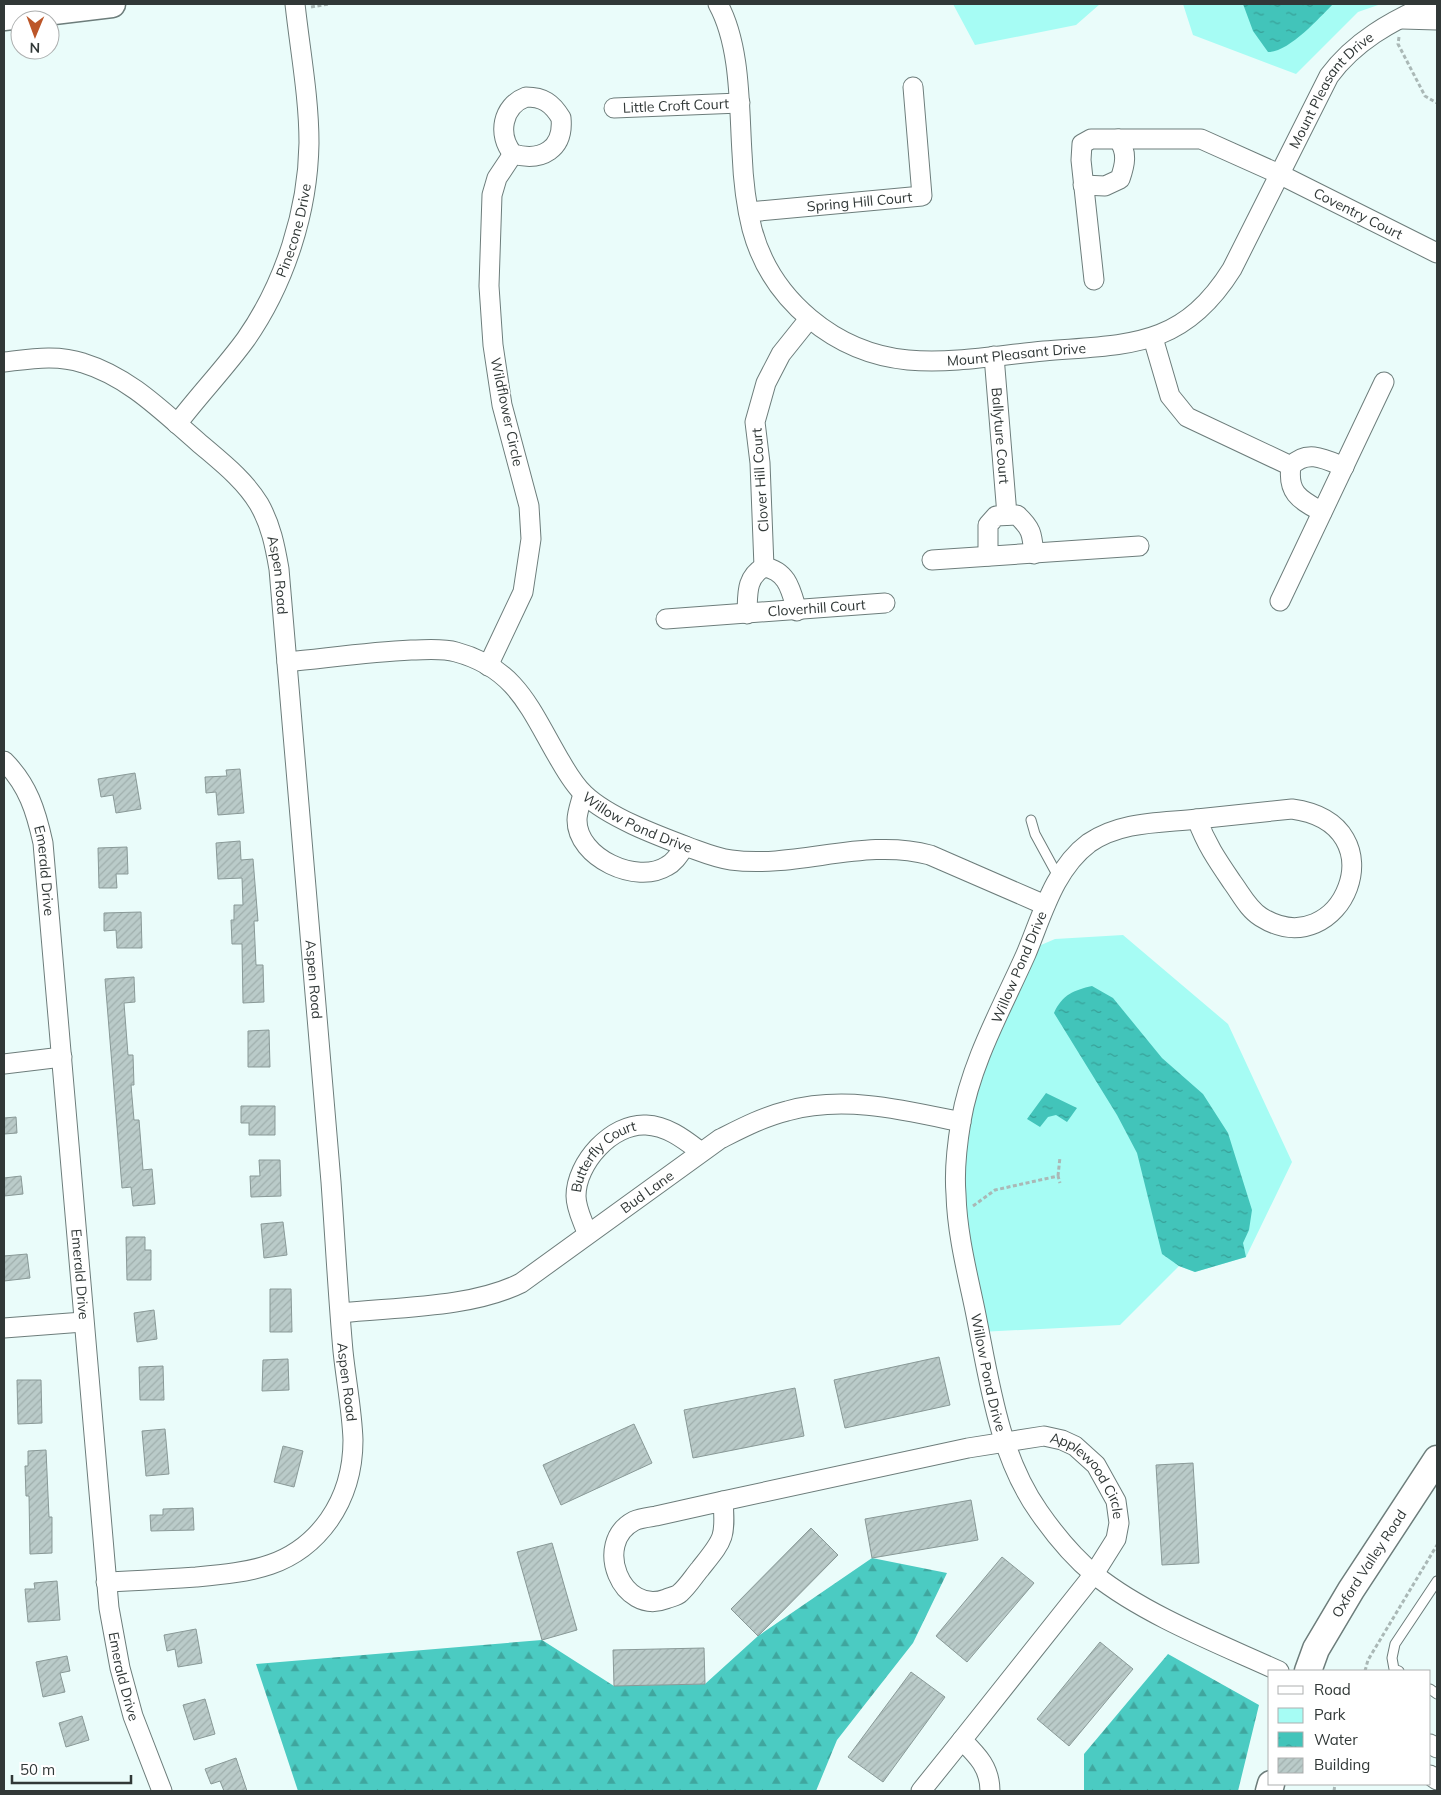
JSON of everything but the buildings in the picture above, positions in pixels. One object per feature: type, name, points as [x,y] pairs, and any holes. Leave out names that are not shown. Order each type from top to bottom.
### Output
[{"type":"main road","points":[[4,17],[112,4]]},
{"type":"main road","name":"Oxford Valley Road","points":[[1310,1670],[1316,1649],[1350,1590],[1437,1459]]},
{"type":"street","name":"Pinecone Drive","points":[[177,424],[246,339],[267,305],[292,243],[302,202],[309,140],[305,85],[295,4]]},
{"type":"street","name":"Mount Pleasant Drive","points":[[718,4],[724,14],[731,41],[740,103],[744,180],[749,212],[762,256],[784,291],[809,319],[848,343],[892,358],[939,361],[1111,347],[1154,338],[1177,327],[1197,312],[1224,282],[1329,76],[1342,58],[1381,28],[1401,20],[1430,4]]},
{"type":"street","name":"Mount Pleasant Drive","points":[[1401,20],[1437,20]]},
{"type":"street","name":"Spring Hill Court","points":[[749,212],[922,196],[913,87]]},
{"type":"street","name":"Little Croft Court","points":[[614,108],[740,103]]},
{"type":"street","points":[[1083,185],[1105,186],[1120,179],[1125,155],[1123,145],[1118,139],[1091,139],[1082,144],[1083,185],[1094,280]]},
{"type":"street","name":"Coventry Court","points":[[1118,139],[1202,139],[1278,174],[1437,253]]},
{"type":"street","name":"Wildflower Circle","points":[[488,666],[523,592],[531,539],[529,506],[502,405],[493,345],[489,286],[492,195],[497,178],[513,154]]},
{"type":"street","name":"Clover Hill Court","points":[[764,567],[760,463],[755,422],[766,382],[781,354],[809,319]]},
{"type":"street","points":[[1154,338],[1170,396],[1188,416],[1291,466]]},
{"type":"street","name":"Ballyture Court","points":[[994,356],[1007,515]]},
{"type":"street","name":"Aspen Road","points":[[4,362],[43,357],[82,362],[122,380],[148,398],[239,478],[253,495],[268,522],[279,569],[353,1440],[352,1464],[341,1500],[319,1533],[302,1549],[282,1560],[261,1568],[237,1573],[106,1582]]},
{"type":"street","points":[[1280,601],[1384,382]]},
{"type":"street","points":[[1322,512],[1301,500],[1294,492],[1290,477],[1291,466],[1303,457],[1316,456],[1344,467]]},
{"type":"street","points":[[988,556],[988,525],[996,516],[1007,515],[1017,515],[1032,532],[1034,554]]},
{"type":"street","points":[[932,560],[1139,546]]},
{"type":"street","points":[[666,619],[747,614],[750,579],[764,567],[778,571],[788,580],[797,611]]},
{"type":"street","name":"Cloverhill Court","points":[[747,614],[885,603]]},
{"type":"street","name":"Willow Pond Drive","points":[[287,662],[392,651],[433,650],[454,652],[488,666],[505,677],[526,699],[564,768],[583,794],[621,818],[685,846],[718,858],[756,861],[887,849],[912,850],[930,855],[1045,905],[980,1058],[967,1094],[961,1122],[955,1175],[961,1238],[989,1380],[1004,1441],[1020,1480],[1036,1509],[1065,1545],[1094,1574],[1139,1603],[1277,1670]]},
{"type":"street","name":"Emerald Drive","points":[[4,761],[20,780],[32,800],[43,843],[106,1582],[120,1668],[133,1716],[162,1791]]},
{"type":"street","points":[[583,794],[577,820],[580,832],[591,849],[616,868],[632,872],[654,871],[666,867],[685,846]]},
{"type":"street","points":[[1045,905],[1059,878],[1072,859],[1088,844],[1103,835],[1132,825],[1292,809],[1320,816],[1340,832],[1347,843],[1353,865],[1347,892],[1332,913],[1309,925],[1289,926],[1272,922],[1250,908],[1205,843],[1198,819]]},
{"type":"street","points":[[4,1064],[62,1057]]},
{"type":"street","name":"Bud Lane","points":[[341,1313],[468,1300],[501,1292],[521,1282],[720,1139],[755,1122],[787,1111],[814,1106],[866,1105],[961,1122]]},
{"type":"street","name":"Butterfly Court","points":[[587,1233],[576,1198],[581,1175],[590,1158],[603,1143],[617,1133],[634,1126],[646,1125],[661,1128],[680,1135],[701,1152]]},
{"type":"street","points":[[4,1328],[83,1322]]},
{"type":"street","name":"Applewood Circle","points":[[723,1501],[725,1529],[721,1543],[680,1594],[662,1600],[651,1600],[635,1596],[620,1582],[614,1563],[616,1542],[620,1534],[634,1521],[723,1501],[1004,1441],[1044,1436],[1062,1440],[1075,1446],[1096,1465],[1116,1501],[1119,1523],[1116,1539],[1094,1574],[921,1791]]},
{"type":"street","points":[[962,1740],[986,1768],[990,1779],[990,1791]]},
{"type":"lane","points":[[1031,820],[1035,834],[1059,878]]},
{"type":"lane","points":[[1396,1670],[1394,1669],[1392,1658],[1395,1644],[1437,1581]]},
{"type":"path","points":[[1401,20],[1398,44],[1425,96],[1437,103]]},
{"type":"path","points":[[1060,1157],[1058,1176],[1060,1183]]},
{"type":"path","points":[[972,1206],[994,1190],[1058,1176]]},
{"type":"path","points":[[1365,1670],[1368,1660],[1437,1545]]},
{"type":"green space","points":[[953,4],[1100,4],[1076,25],[975,45]]},
{"type":"green space","points":[[1183,4],[1381,4],[1358,12],[1296,74],[1193,35]]},
{"type":"green space","points":[[1123,935],[1228,1024],[1292,1162],[1246,1257],[1195,1272],[1179,1266],[1120,1325],[980,1332],[961,1238],[961,1122],[1027,951],[1055,939]]},
{"type":"green space","points":[[872,1558],[947,1573],[913,1643],[837,1740],[816,1791],[298,1791],[256,1664],[542,1640],[614,1686],[705,1684],[758,1636]]},
{"type":"green space","points":[[1168,1654],[1259,1705],[1238,1791],[1084,1791],[1084,1754]]},
{"type":"water","points":[[1243,4],[1333,4],[1294,41],[1276,51],[1268,52],[1253,31]]},
{"type":"water","points":[[1092,986],[1113,998],[1162,1058],[1203,1094],[1228,1133],[1252,1210],[1249,1230],[1243,1243],[1246,1257],[1195,1272],[1179,1266],[1162,1254],[1137,1153],[1117,1115],[1054,1013],[1069,994]]},
{"type":"water","points":[[1046,1093],[1077,1108],[1067,1122],[1056,1115],[1048,1117],[1040,1127],[1027,1119]]}]
